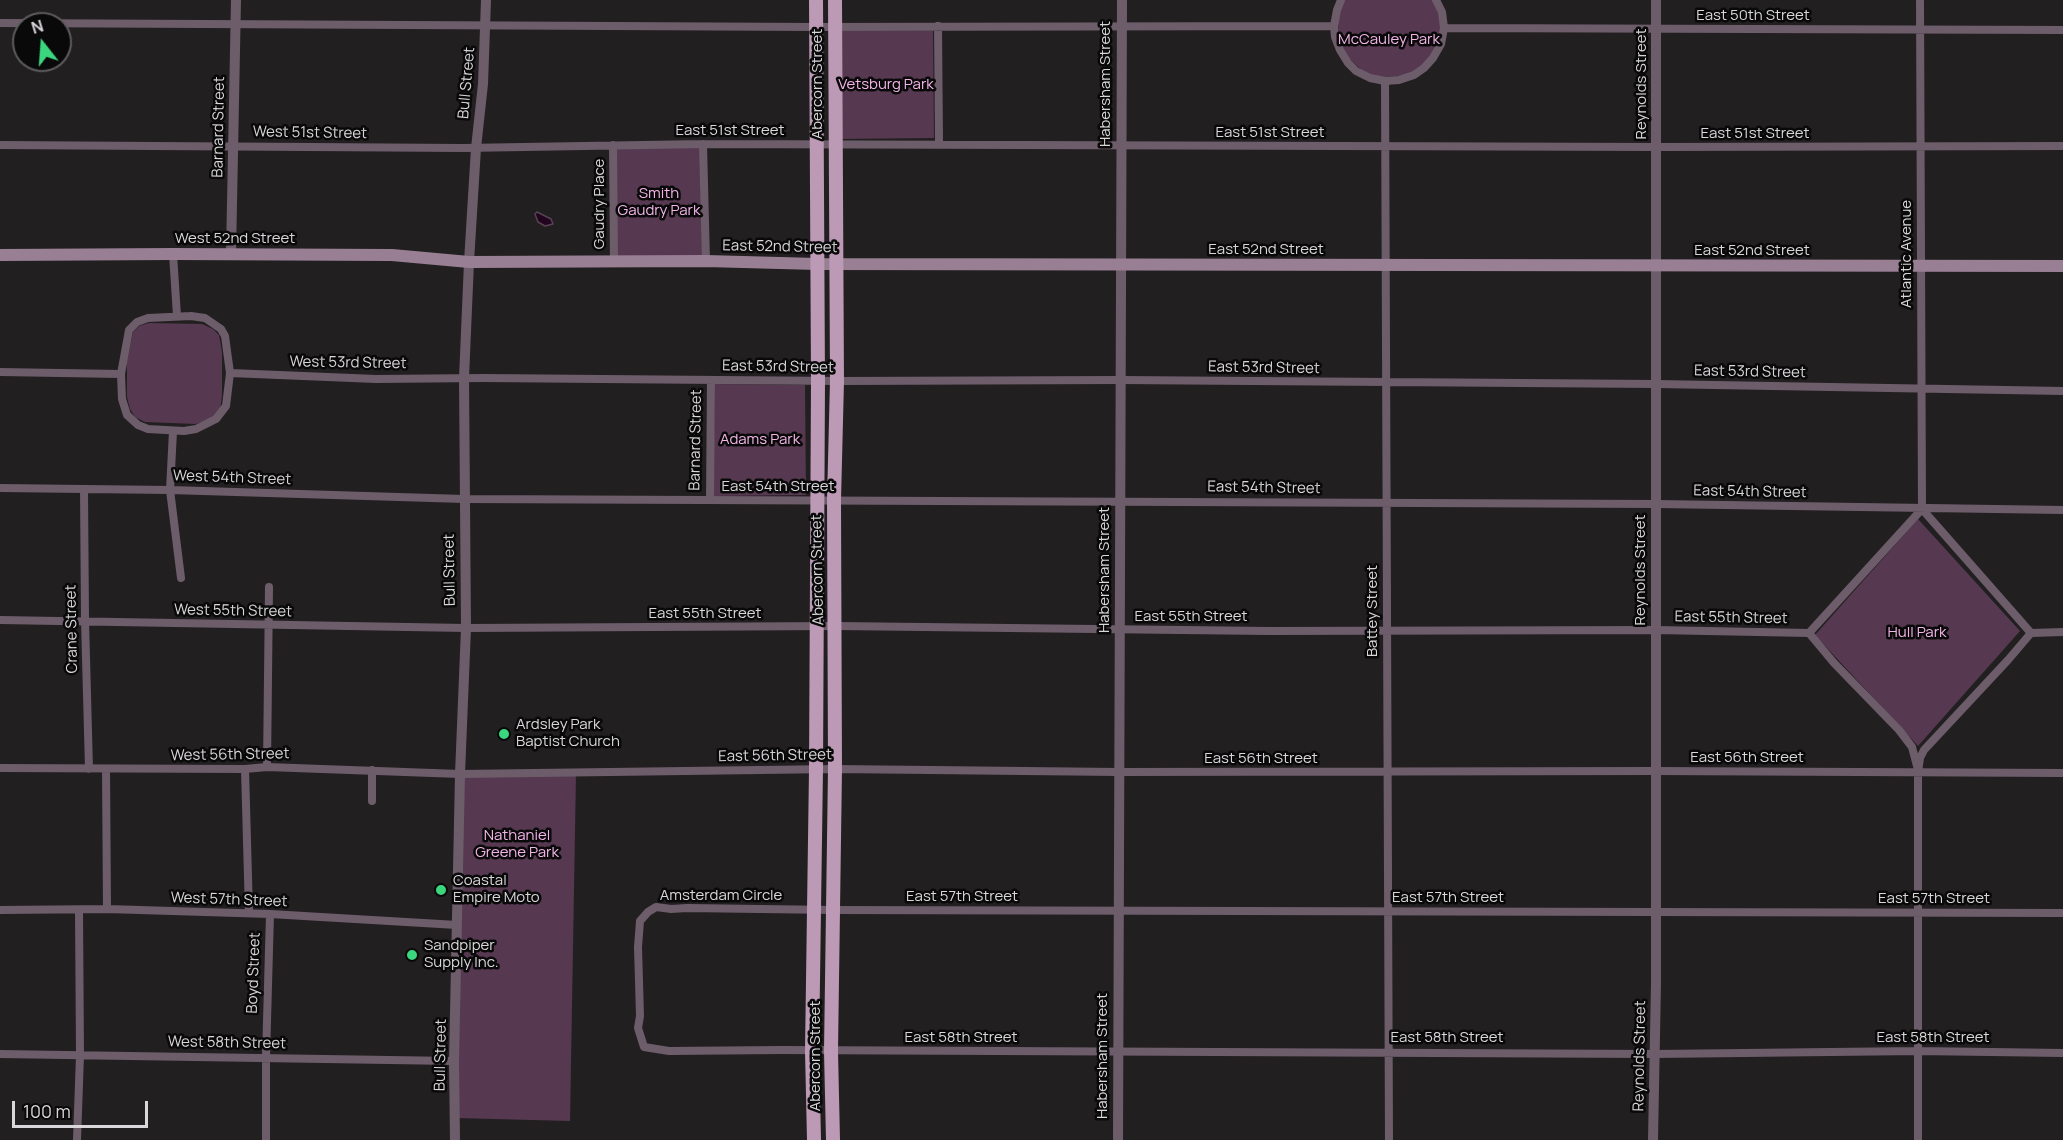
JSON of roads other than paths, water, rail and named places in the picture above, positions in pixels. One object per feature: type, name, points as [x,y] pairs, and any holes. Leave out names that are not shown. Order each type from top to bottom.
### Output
[{"type":"main road","name":"Abercorn Street","points":[[814,1140],[812,1051],[818,381],[816,0]]},
{"type":"main road","name":"Abercorn Street","points":[[833,1140],[831,1051],[836,626],[834,500],[837,381],[835,0]]},
{"type":"main road","name":"West 52nd Street","points":[[0,255],[392,255],[469,262]]},
{"type":"main road","name":"East 52nd Street","points":[[469,262],[2063,266]]},
{"type":"street","name":"Barnard Street","points":[[231,254],[236,0]]},
{"type":"street","name":"Bull Street","points":[[455,1140],[454,1061],[460,774],[466,628],[464,378],[486,0]]},
{"type":"street","name":"Habersham Street","points":[[1118,1140],[1122,0]]},
{"type":"street","points":[[1341,0],[1334,26],[1340,51],[1356,71],[1370,78],[1385,81],[1399,80],[1414,75],[1424,69],[1433,58],[1441,44],[1443,28],[1442,12],[1436,0]]},
{"type":"street","name":"Reynolds Street","points":[[1653,1140],[1656,1054],[1656,0]]},
{"type":"street","name":"Atlantic Avenue","points":[[1920,0],[1922,509]]},
{"type":"street","points":[[0,23],[816,27],[1334,26]]},
{"type":"street","points":[[938,26],[939,143]]},
{"type":"street","name":"East 50th Street","points":[[1443,28],[2063,30]]},
{"type":"street","name":"Battey Street","points":[[1385,81],[1389,1140]]},
{"type":"street","name":"East 51st Street","points":[[476,148],[939,143],[1121,146],[2063,146]]},
{"type":"street","points":[[704,144],[706,261]]},
{"type":"street","name":"West 51st Street","points":[[0,145],[476,148]]},
{"type":"street","name":"Gaudry Place","points":[[614,145],[614,262]]},
{"type":"street","points":[[172,254],[177,316]]},
{"type":"street","points":[[177,316],[205,318],[221,329],[225,336],[230,373],[226,406],[216,419],[196,429],[148,429],[138,425],[127,415],[122,399],[121,374],[129,330],[138,322],[148,318],[177,316]]},
{"type":"street","points":[[0,372],[121,374]]},
{"type":"street","name":"West 53rd Street","points":[[230,373],[376,379],[464,378]]},
{"type":"street","name":"East 53rd Street","points":[[464,378],[1656,384],[2063,391]]},
{"type":"street","name":"Barnard Street","points":[[710,500],[711,380]]},
{"type":"street","points":[[173,430],[170,490],[181,578]]},
{"type":"street","name":"West 54th Street","points":[[0,488],[170,490],[464,499]]},
{"type":"street","name":"Crane Street","points":[[84,489],[89,769]]},
{"type":"street","name":"East 54th Street","points":[[464,499],[1120,500],[2063,510]]},
{"type":"street","points":[[1918,772],[1912,747],[1906,739],[1834,663],[1809,633],[1922,509],[2031,633]]},
{"type":"street","points":[[267,767],[268,587]]},
{"type":"street","name":"West 55th Street","points":[[0,620],[466,628]]},
{"type":"street","name":"East 55th Street","points":[[466,628],[836,626],[1120,630],[1656,630],[1809,633]]},
{"type":"street","points":[[1917,1140],[1918,772],[1920,758],[1924,750],[2031,633],[2063,632]]},
{"type":"street","name":"West 56th Street","points":[[0,768],[244,770],[267,767],[460,774]]},
{"type":"street","points":[[106,769],[107,909]]},
{"type":"street","name":"East 56th Street","points":[[460,774],[816,769],[1119,772],[2063,773]]},
{"type":"street","name":"Boyd Street","points":[[244,770],[249,914]]},
{"type":"street","points":[[372,771],[372,801]]},
{"type":"street","name":"Amsterdam Circle","points":[[831,1051],[669,1051],[644,1047],[638,1028],[640,1016],[638,947],[640,921],[656,907],[834,910]]},
{"type":"street","name":"West 57th Street","points":[[0,910],[107,909],[270,914],[457,925]]},
{"type":"street","points":[[77,1140],[80,1055],[79,910]]},
{"type":"street","name":"East 57th Street","points":[[834,910],[2063,913]]},
{"type":"street","name":"Boyd Street","points":[[266,1140],[270,914]]},
{"type":"street","name":"East 58th Street","points":[[831,1051],[2063,1053]]},
{"type":"street","name":"West 58th Street","points":[[0,1054],[454,1061]]},
{"type":"place","name":"Ardsley Park Baptist Church","points":[[504,734]]},
{"type":"place","name":"Coastal Empire Moto","points":[[441,890]]},
{"type":"place","name":"Sandpiper Supply Inc.","points":[[412,955]]},
{"type":"park label","name":"McCauley Park","points":[[1389,40]]},
{"type":"park label","name":"Vetsburg Park","points":[[886,85]]},
{"type":"park label","name":"Smith Gaudry Park","points":[[659,202]]},
{"type":"park label","name":"Adams Park","points":[[760,440]]},
{"type":"park label","name":"Hull Park","points":[[1917,633]]},
{"type":"park label","name":"Nathaniel Greene Park","points":[[517,844]]}]
